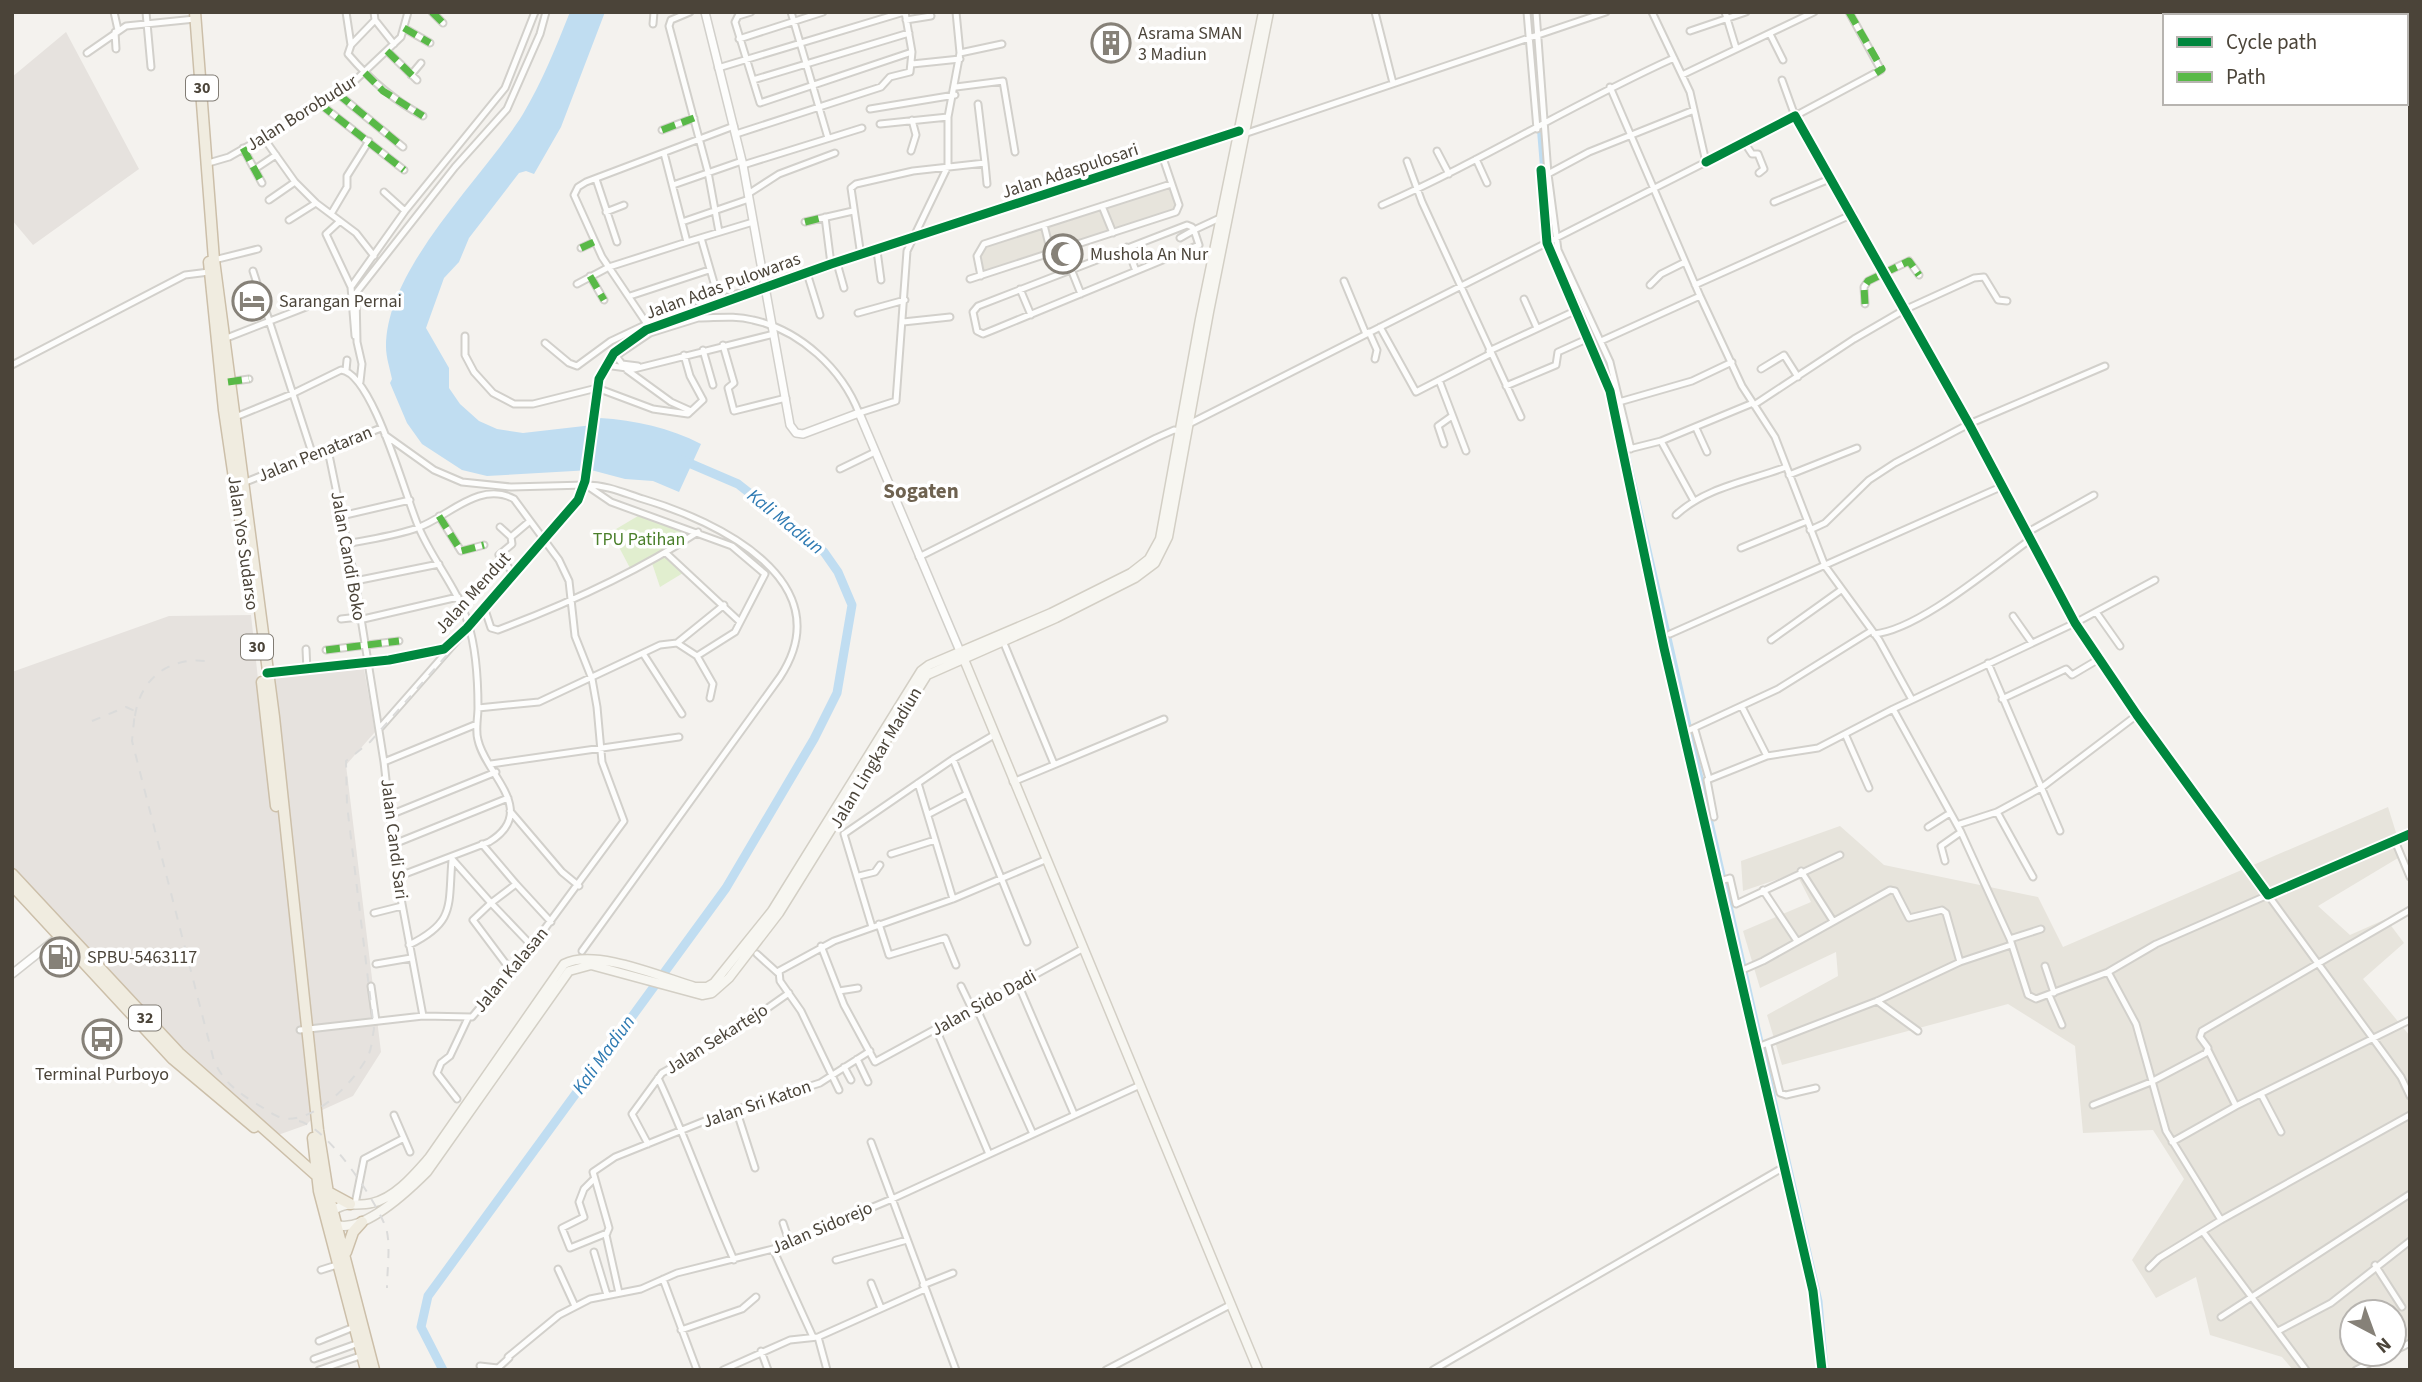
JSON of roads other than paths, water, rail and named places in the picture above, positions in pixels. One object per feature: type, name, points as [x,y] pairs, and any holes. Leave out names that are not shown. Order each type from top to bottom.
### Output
[{"type":"highway","name":"Jalan Yos Sudarso","points":[[195,16],[224,410],[267,673],[303,1029]]},
{"type":"highway","name":"Jalan Yos Sudarso","points":[[205,164],[202,177],[209,272],[215,285],[224,339],[243,482],[247,550],[315,1129]]},
{"type":"highway","name":"32","points":[[12,874],[62,934]]},
{"type":"highway","name":"32","points":[[12,885],[130,1007],[173,1059],[288,1152],[323,1192]]},
{"type":"highway","points":[[288,1152],[305,1149],[315,1129]]},
{"type":"highway","name":"30","points":[[315,1129],[317,1176]]},
{"type":"highway","name":"30","points":[[315,1129],[323,1192]]},
{"type":"highway","points":[[288,1152],[299,1158],[308,1156],[314,1150]]},
{"type":"highway","name":"32","points":[[299,1158],[317,1176],[323,1192],[330,1215],[333,1240],[343,1262],[366,1355],[365,1369]]},
{"type":"highway","points":[[323,1192],[352,1204]]},
{"type":"highway","name":"32","points":[[330,1215],[337,1226],[354,1327],[359,1343],[374,1370]]},
{"type":"highway","points":[[343,1262],[349,1238],[362,1222]]},
{"type":"main road","name":"Jalan Lingkar Madiun","points":[[819,846],[832,830],[922,682],[934,670],[1130,573],[1149,559],[1160,539],[1242,133],[1263,12]]},
{"type":"main road","name":"Jalan Lingkar Madiun","points":[[337,1226],[362,1222],[411,1188],[564,964],[581,958],[702,995],[712,993],[729,978],[779,913],[915,680],[929,665],[1003,641],[1056,618],[1135,578],[1154,563],[1168,537],[1222,217],[1269,12]]},
{"type":"main road","points":[[962,654],[1138,1086],[1258,1370]]},
{"type":"main road","name":"Jalan Lingkar Madiun","points":[[330,1215],[352,1204],[373,1203],[399,1188],[449,1135]]},
{"type":"street","points":[[114,12],[116,49]]},
{"type":"street","points":[[146,12],[151,67]]},
{"type":"street","points":[[178,12],[178,20]]},
{"type":"street","points":[[346,12],[351,45]]},
{"type":"street","points":[[374,12],[375,20],[394,44]]},
{"type":"street","name":"Jalan Borobudur","points":[[205,164],[229,157],[338,94],[365,73],[394,44],[404,28],[408,12]]},
{"type":"street","points":[[432,12],[443,23]]},
{"type":"street","points":[[351,287],[405,211],[505,88],[536,12]]},
{"type":"street","points":[[356,342],[356,293],[455,167],[508,109],[540,34],[546,12]]},
{"type":"street","points":[[653,24],[654,12]]},
{"type":"street","points":[[690,12],[671,20],[668,26],[708,172],[719,232]]},
{"type":"street","points":[[705,12],[749,196],[790,425],[801,435],[896,401],[905,300],[906,251],[948,166],[948,117],[955,96],[960,56],[956,12]]},
{"type":"street","points":[[751,12],[736,19],[739,38],[760,103],[912,52]]},
{"type":"street","points":[[791,12],[810,86],[828,138]]},
{"type":"street","points":[[739,38],[823,12]]},
{"type":"street","points":[[648,324],[594,242],[574,195],[578,187],[699,139],[817,108],[881,87],[888,78],[910,72],[912,52],[904,12],[718,68]]},
{"type":"street","points":[[1376,12],[1394,83]]},
{"type":"street","points":[[1527,12],[1534,37],[1545,125],[1551,241],[1558,250],[1601,341],[1617,404],[1684,733],[1739,972],[1761,1047],[1784,1167],[1813,1291],[1822,1370]]},
{"type":"street","points":[[1536,12],[1534,37],[1537,129]]},
{"type":"street","name":"Jalan Adaspulosari","points":[[912,240],[1606,12]]},
{"type":"street","points":[[1652,12],[1682,75],[1694,110],[1706,162]]},
{"type":"street","points":[[1690,31],[1725,15],[1746,12]]},
{"type":"street","points":[[1682,75],[1814,12]]},
{"type":"street","points":[[1189,424],[1654,191],[1881,71],[1849,12]]},
{"type":"street","points":[[1725,15],[1736,48]]},
{"type":"street","points":[[87,53],[117,31],[147,23],[195,16]]},
{"type":"street","points":[[906,20],[931,16]]},
{"type":"street","points":[[375,20],[351,45],[348,54],[383,90],[423,116]]},
{"type":"street","points":[[404,28],[430,43]]},
{"type":"street","points":[[753,80],[909,33]]},
{"type":"street","points":[[1770,34],[1783,60]]},
{"type":"street","points":[[912,64],[960,56],[1002,44]]},
{"type":"street","points":[[387,51],[417,80]]},
{"type":"street","points":[[1382,205],[1545,125],[1610,87],[1674,58]]},
{"type":"street","points":[[885,61],[888,78]]},
{"type":"street","points":[[411,75],[421,63]]},
{"type":"street","points":[[1782,80],[1795,116],[1853,214],[1969,424],[2075,623],[2137,715],[2372,1037],[2410,1096]]},
{"type":"street","points":[[956,87],[1003,81],[1015,152]]},
{"type":"street","points":[[1610,87],[1700,296],[1753,404],[1775,437],[1825,566],[1880,640],[1911,698]]},
{"type":"street","points":[[338,94],[403,147]]},
{"type":"street","points":[[870,109],[955,96]]},
{"type":"street","points":[[320,104],[404,170]]},
{"type":"street","points":[[978,104],[987,184]]},
{"type":"street","points":[[1548,174],[1631,135],[1694,110]]},
{"type":"street","points":[[880,124],[948,117]]},
{"type":"street","points":[[662,130],[694,118]]},
{"type":"street","points":[[911,151],[916,135],[912,120]]},
{"type":"street","points":[[673,184],[862,128]]},
{"type":"street","points":[[263,137],[295,182],[316,204],[356,233],[374,256]]},
{"type":"street","points":[[331,214],[347,187],[346,176],[369,141]]},
{"type":"street","points":[[1744,142],[1752,154],[1758,153],[1764,169],[1759,173]]},
{"type":"street","points":[[243,149],[262,183]]},
{"type":"street","points":[[1437,151],[1449,174]]},
{"type":"street","points":[[664,153],[687,242]]},
{"type":"street","points":[[682,222],[715,212],[749,196],[779,174],[835,153]]},
{"type":"street","points":[[255,169],[276,155]]},
{"type":"street","points":[[970,279],[1176,212],[1179,205],[1163,158]]},
{"type":"street","points":[[1476,159],[1487,183]]},
{"type":"street","points":[[1407,161],[1460,287],[1521,416]]},
{"type":"street","points":[[861,256],[850,191],[856,184],[948,166],[985,163]]},
{"type":"street","points":[[1541,170],[1551,241],[1617,404],[1626,450]]},
{"type":"street","points":[[1774,202],[1832,178]]},
{"type":"street","points":[[596,179],[617,242]]},
{"type":"street","points":[[269,200],[295,182]]},
{"type":"street","points":[[981,276],[977,256],[981,246],[1171,184]]},
{"type":"street","points":[[384,192],[405,211]]},
{"type":"street","points":[[289,220],[316,204]]},
{"type":"street","points":[[606,212],[624,205]]},
{"type":"street","points":[[1102,206],[1113,233]]},
{"type":"street","points":[[805,222],[853,211]]},
{"type":"street","points":[[1695,285],[1853,214]]},
{"type":"street","points":[[825,217],[834,264],[844,288]]},
{"type":"street","points":[[1180,238],[1222,217]]},
{"type":"street","points":[[340,221],[326,234],[351,287],[352,321],[361,377],[382,431],[440,474],[462,482],[511,487],[585,485],[613,488],[671,508],[746,544],[780,580],[793,605],[798,629],[793,651],[780,677],[582,951]]},
{"type":"street","points":[[577,284],[609,267],[753,222]]},
{"type":"street","points":[[1044,225],[1051,253]]},
{"type":"street","points":[[1189,225],[1194,230],[1199,245],[983,334],[977,331],[973,312],[976,307],[1177,229],[1189,225]]},
{"type":"street","points":[[1177,229],[1184,251]]},
{"type":"street","points":[[545,343],[569,363],[577,366],[611,341],[648,324],[720,301],[701,238]]},
{"type":"street","name":"Jalan Adas Pulowaras","points":[[585,485],[597,388],[614,353],[635,336],[698,315],[720,301],[912,240]]},
{"type":"street","points":[[581,248],[594,242]]},
{"type":"street","points":[[1127,247],[1136,271]]},
{"type":"street","points":[[214,260],[258,250]]},
{"type":"street","points":[[877,251],[881,280]]},
{"type":"street","points":[[1865,304],[1866,284],[1885,273],[1909,261],[1919,275]]},
{"type":"street","points":[[1650,285],[1661,274],[1685,262]]},
{"type":"street","points":[[1071,269],[1081,294]]},
{"type":"street","points":[[253,271],[313,456]]},
{"type":"street","points":[[630,296],[709,271]]},
{"type":"street","points":[[12,365],[185,275],[209,272]]},
{"type":"street","points":[[807,273],[820,315]]},
{"type":"street","points":[[590,276],[604,300]]},
{"type":"street","points":[[1626,450],[1661,441],[1753,404],[1904,310],[1982,276],[1998,300],[2007,301]]},
{"type":"street","points":[[1344,281],[1377,350],[1376,359]]},
{"type":"street","points":[[1020,289],[1031,315]]},
{"type":"street","points":[[1601,341],[1700,296]]},
{"type":"street","points":[[1524,299],[1537,328]]},
{"type":"street","points":[[858,313],[905,300]]},
{"type":"street","points":[[224,339],[306,307],[312,301]]},
{"type":"street","points":[[1380,327],[1414,391],[1577,310]]},
{"type":"street","points":[[644,366],[622,364],[616,358],[627,346],[650,332],[698,315],[744,318],[800,341],[826,362],[846,386],[859,413],[962,654]]},
{"type":"street","points":[[903,322],[950,317]]},
{"type":"street","points":[[627,370],[774,331]]},
{"type":"street","points":[[465,336],[465,355],[474,372],[493,393],[514,404],[533,404],[597,388],[653,409],[688,414],[703,399],[690,376],[684,355]]},
{"type":"street","points":[[1506,386],[1556,365],[1558,352],[1589,338]]},
{"type":"street","points":[[723,345],[734,383],[728,388],[734,411],[786,398]]},
{"type":"street","points":[[703,350],[713,385]]},
{"type":"street","points":[[1761,369],[1786,355],[1798,377]]},
{"type":"street","points":[[346,370],[347,360]]},
{"type":"street","points":[[1617,404],[1692,381],[1732,362]]},
{"type":"street","points":[[606,365],[627,370],[671,402],[691,411]]},
{"type":"street","points":[[1810,530],[1831,519],[1868,480],[1969,424],[2105,366]]},
{"type":"street","points":[[233,418],[346,370],[361,377]]},
{"type":"street","points":[[228,382],[249,379]]},
{"type":"street","points":[[1439,380],[1466,451]]},
{"type":"street","points":[[1444,444],[1438,426],[1452,416]]},
{"type":"street","points":[[1696,428],[1707,452]]},
{"type":"street","points":[[919,557],[1156,438],[1174,430],[1180,431]]},
{"type":"street","name":"Jalan Penataran","points":[[243,482],[382,431],[419,528],[457,597],[468,627],[478,709],[477,724]]},
{"type":"street","points":[[1661,441],[1694,501]]},
{"type":"street","points":[[1789,475],[1857,448]]},
{"type":"street","name":"Jalan Candi Boko","points":[[328,450],[355,581],[366,662]]},
{"type":"street","points":[[840,469],[875,452]]},
{"type":"street","points":[[1676,515],[1694,501],[1737,482],[1786,467]]},
{"type":"street","points":[[585,485],[611,502],[732,546],[765,575],[728,639],[697,656]]},
{"type":"street","name":"Jalan Mendut","points":[[267,673],[445,652],[578,500],[585,485]]},
{"type":"street","points":[[1670,634],[2003,486]]},
{"type":"street","points":[[2028,532],[2094,495]]},
{"type":"street","points":[[346,544],[419,528],[474,498],[508,496],[514,499],[563,566],[572,598],[577,645],[592,680],[600,749]]},
{"type":"street","points":[[341,516],[410,500]]},
{"type":"street","points":[[439,516],[461,551],[484,545]]},
{"type":"street","points":[[511,537],[530,521]]},
{"type":"street","points":[[1741,548],[1807,521]]},
{"type":"street","points":[[500,527],[511,537],[512,544],[499,555],[513,573]]},
{"type":"street","points":[[484,607],[491,628],[495,631],[666,553],[698,532]]},
{"type":"street","points":[[1880,640],[1886,633],[1932,611],[2031,539]]},
{"type":"street","points":[[666,553],[739,621]]},
{"type":"street","points":[[355,581],[439,564]]},
{"type":"street","points":[[1714,817],[1706,784],[1709,779],[1767,756],[1818,747],[1846,736],[1911,698],[2075,623],[2155,580]]},
{"type":"street","points":[[1771,639],[1841,590]]},
{"type":"street","points":[[341,619],[359,618],[457,597]]},
{"type":"street","points":[[478,709],[536,703],[592,680],[660,645],[677,643],[724,605]]},
{"type":"street","points":[[2096,612],[2120,646]]},
{"type":"street","points":[[2013,616],[2032,643]]},
{"type":"street","points":[[1684,733],[1742,708],[1815,669],[1873,633],[1886,633]]},
{"type":"street","points":[[326,650],[399,641]]},
{"type":"street","points":[[1003,641],[1054,764]]},
{"type":"street","points":[[677,643],[697,656],[713,684],[710,698]]},
{"type":"street","points":[[306,649],[307,670]]},
{"type":"street","points":[[379,729],[445,652]]},
{"type":"street","points":[[644,655],[682,714]]},
{"type":"street","points":[[2002,699],[2066,669],[2073,675],[2099,659]]},
{"type":"street","name":"Jalan Candi Sari","points":[[366,662],[384,762],[397,877],[423,1016]]},
{"type":"street","points":[[1988,663],[2060,831]]},
{"type":"street","points":[[1742,708],[1767,756]]},
{"type":"street","points":[[1893,709],[1961,832],[2010,942],[2029,997],[2036,999],[2108,972],[2156,944],[2410,834]]},
{"type":"street","points":[[1957,825],[1997,812],[2041,788],[2137,715]]},
{"type":"street","points":[[1013,782],[1164,719]]},
{"type":"street","points":[[384,762],[477,724],[478,742],[496,772],[508,798],[510,811],[504,828],[495,838],[452,858],[397,877]]},
{"type":"street","points":[[1693,730],[1709,779]]},
{"type":"street","points":[[844,834],[953,759],[995,735]]},
{"type":"street","points":[[1846,736],[1870,788]]},
{"type":"street","points":[[491,764],[679,737]]},
{"type":"street","name":"Jalan Kalasan","points":[[303,1029],[423,1016],[468,1018],[483,1007],[579,886],[624,821],[605,775],[600,749]]},
{"type":"street","points":[[953,759],[1027,942]]},
{"type":"street","points":[[390,815],[496,772]]},
{"type":"street","points":[[918,783],[953,899]]},
{"type":"street","points":[[929,814],[967,794]]},
{"type":"street","points":[[394,844],[508,798]]},
{"type":"street","points":[[510,811],[562,872],[579,886]]},
{"type":"street","points":[[1997,812],[2034,877]]},
{"type":"street","points":[[1928,827],[1950,813]]},
{"type":"street","points":[[832,830],[844,834]]},
{"type":"street","points":[[1945,861],[1941,846],[1961,832]]},
{"type":"street","points":[[844,834],[859,876],[872,927]]},
{"type":"street","points":[[891,855],[935,840]]},
{"type":"street","points":[[2395,841],[2410,877]]},
{"type":"street","points":[[482,844],[551,922]]},
{"type":"street","points":[[1719,882],[1729,878],[1736,904],[1801,871],[1840,855]]},
{"type":"street","points":[[452,858],[532,946]]},
{"type":"street","points":[[409,945],[433,932],[447,914],[452,858]]},
{"type":"street","points":[[778,973],[821,946],[953,899],[1045,860]]},
{"type":"street","points":[[859,876],[875,873],[880,865]]},
{"type":"street","points":[[1801,871],[1833,921]]},
{"type":"street","points":[[512,972],[472,921],[491,902],[516,884]]},
{"type":"street","points":[[1763,890],[1797,941]]},
{"type":"street","points":[[1739,972],[1892,890],[1909,918],[1942,910],[1946,913],[1960,962]]},
{"type":"street","points":[[374,913],[402,906]]},
{"type":"street","points":[[2236,1106],[2200,1037],[2202,1031],[2410,910]]},
{"type":"street","points":[[879,924],[889,955],[945,938],[956,965]]},
{"type":"street","points":[[1761,1047],[1877,1002],[1960,962],[2041,929]]},
{"type":"street","points":[[13,974],[62,934]]},
{"type":"street","points":[[821,946],[839,990],[870,1051]]},
{"type":"street","name":"Jalan Sido Dadi","points":[[870,1051],[874,1062],[1082,949]]},
{"type":"street","points":[[757,954],[778,973],[801,1011],[839,1090]]},
{"type":"street","points":[[376,964],[411,958]]},
{"type":"street","points":[[2045,966],[2062,1025]]},
{"type":"street","points":[[2108,972],[2136,1024],[2162,1123],[2221,1220]]},
{"type":"street","points":[[1018,984],[1074,1114]]},
{"type":"street","points":[[372,986],[376,1021]]},
{"type":"street","points":[[961,986],[1033,1134]]},
{"type":"street","points":[[839,990],[858,988]]},
{"type":"street","name":"Jalan Sekartejo","points":[[734,1260],[702,1188],[682,1130],[658,1078],[722,1040],[789,993]]},
{"type":"street","points":[[1877,1002],[1918,1031]]},
{"type":"street","points":[[457,1099],[437,1073],[441,1063],[450,1056],[468,1018]]},
{"type":"street","points":[[2172,1142],[2236,1106],[2410,1020]]},
{"type":"street","points":[[936,1029],[989,1154]]},
{"type":"street","points":[[1761,1047],[1780,1093],[1786,1095],[1816,1088]]},
{"type":"street","points":[[2093,1105],[2151,1083],[2208,1050]]},
{"type":"street","name":"Jalan Sri Katon","points":[[593,1180],[595,1170],[648,1144],[736,1109],[814,1085],[870,1051]]},
{"type":"street","points":[[857,1059],[869,1082]]},
{"type":"street","points":[[844,1067],[851,1080]]},
{"type":"street","points":[[648,1144],[632,1114],[658,1078]]},
{"type":"street","name":"Jalan Sidorejo","points":[[480,1366],[498,1368],[514,1349],[575,1306],[607,1295],[641,1289],[690,1269],[773,1249],[892,1199],[1138,1086]]},
{"type":"street","points":[[2261,1094],[2281,1132]]},
{"type":"street","points":[[736,1109],[755,1168]]},
{"type":"street","points":[[394,1115],[410,1152]]},
{"type":"street","points":[[2149,1268],[2159,1258],[2221,1220],[2410,1115]]},
{"type":"street","points":[[352,1204],[364,1159],[404,1138]]},
{"type":"street","points":[[871,1142],[956,1370]]},
{"type":"street","points":[[1433,1370],[1784,1167]]},
{"type":"street","points":[[570,1248],[563,1225],[584,1217],[579,1202],[584,1189],[593,1180],[609,1228],[607,1233],[619,1293]]},
{"type":"street","points":[[2221,1317],[2410,1194]]},
{"type":"street","points":[[783,1223],[789,1241]]},
{"type":"street","points":[[2203,1231],[2306,1370]]},
{"type":"street","points":[[563,1251],[607,1233]]},
{"type":"street","points":[[836,1260],[907,1240]]},
{"type":"street","points":[[2278,1331],[2339,1298],[2375,1265],[2410,1241]]},
{"type":"street","points":[[773,1249],[815,1337],[827,1370]]},
{"type":"street","points":[[594,1252],[607,1295]]},
{"type":"street","points":[[321,1270],[343,1262]]},
{"type":"street","points":[[2375,1265],[2396,1298]]},
{"type":"street","points":[[558,1269],[575,1306]]},
{"type":"street","points":[[727,1369],[761,1351],[790,1340],[815,1337],[953,1273]]},
{"type":"street","points":[[663,1279],[697,1370]]},
{"type":"street","points":[[871,1283],[881,1308]]},
{"type":"street","points":[[681,1330],[741,1309],[756,1297]]},
{"type":"street","points":[[1106,1370],[1230,1305]]},
{"type":"street","points":[[319,1341],[354,1327]]},
{"type":"street","points":[[314,1359],[359,1343]]},
{"type":"street","points":[[761,1351],[768,1370]]},
{"type":"street","points":[[319,1370],[366,1355]]},
{"type":"water","points":[[570,12],[605,12],[561,127],[534,174],[526,171],[519,173],[469,238],[459,262],[444,278],[426,328],[449,368],[449,388],[460,404],[479,421],[497,429],[523,433],[593,425],[600,418],[652,426],[701,444],[679,492],[653,481],[625,479],[591,470],[487,476],[462,470],[422,444],[407,423],[390,383],[392,379],[386,347],[390,317],[402,286],[439,225],[523,114],[543,77]]},
{"type":"waterway","points":[[1530,12],[1538,114]]},
{"type":"waterway","points":[[1539,124],[1543,173]]},
{"type":"waterway","points":[[1550,238],[1609,374],[1820,1301],[1826,1370]]},
{"type":"waterway","name":"Kali Madiun","points":[[443,1370],[421,1327],[428,1296],[726,888],[814,739],[837,693],[852,605],[838,572],[824,552],[738,484],[682,460]]},
{"type":"railway","points":[[92,721],[126,707],[135,711],[132,741],[214,1061],[236,1090],[273,1114],[291,1119],[305,1116],[331,1100],[353,1078],[369,1053],[374,1029],[347,805],[346,761],[370,742],[583,501],[589,476]]},
{"type":"railway","points":[[135,716],[143,691],[158,673],[180,663],[205,661]]},
{"type":"railway","points":[[299,1121],[323,1136],[336,1150],[381,1216],[388,1242],[387,1288]]},
{"type":"place","name":"Asrama SMAN 3 Madiun","points":[[1111,43]]},
{"type":"place","name":"Mushola An Nur","points":[[1063,254]]},
{"type":"place","name":"Sarangan Pernai","points":[[252,301]]},
{"type":"place","name":"SPBU-5463117","points":[[60,957]]},
{"type":"place","name":"Terminal Purboyo","points":[[102,1039]]},
{"type":"district","name":"Sogaten","points":[[921,491]]},
{"type":"park label","name":"TPU Patihan","points":[[639,539]]}]
